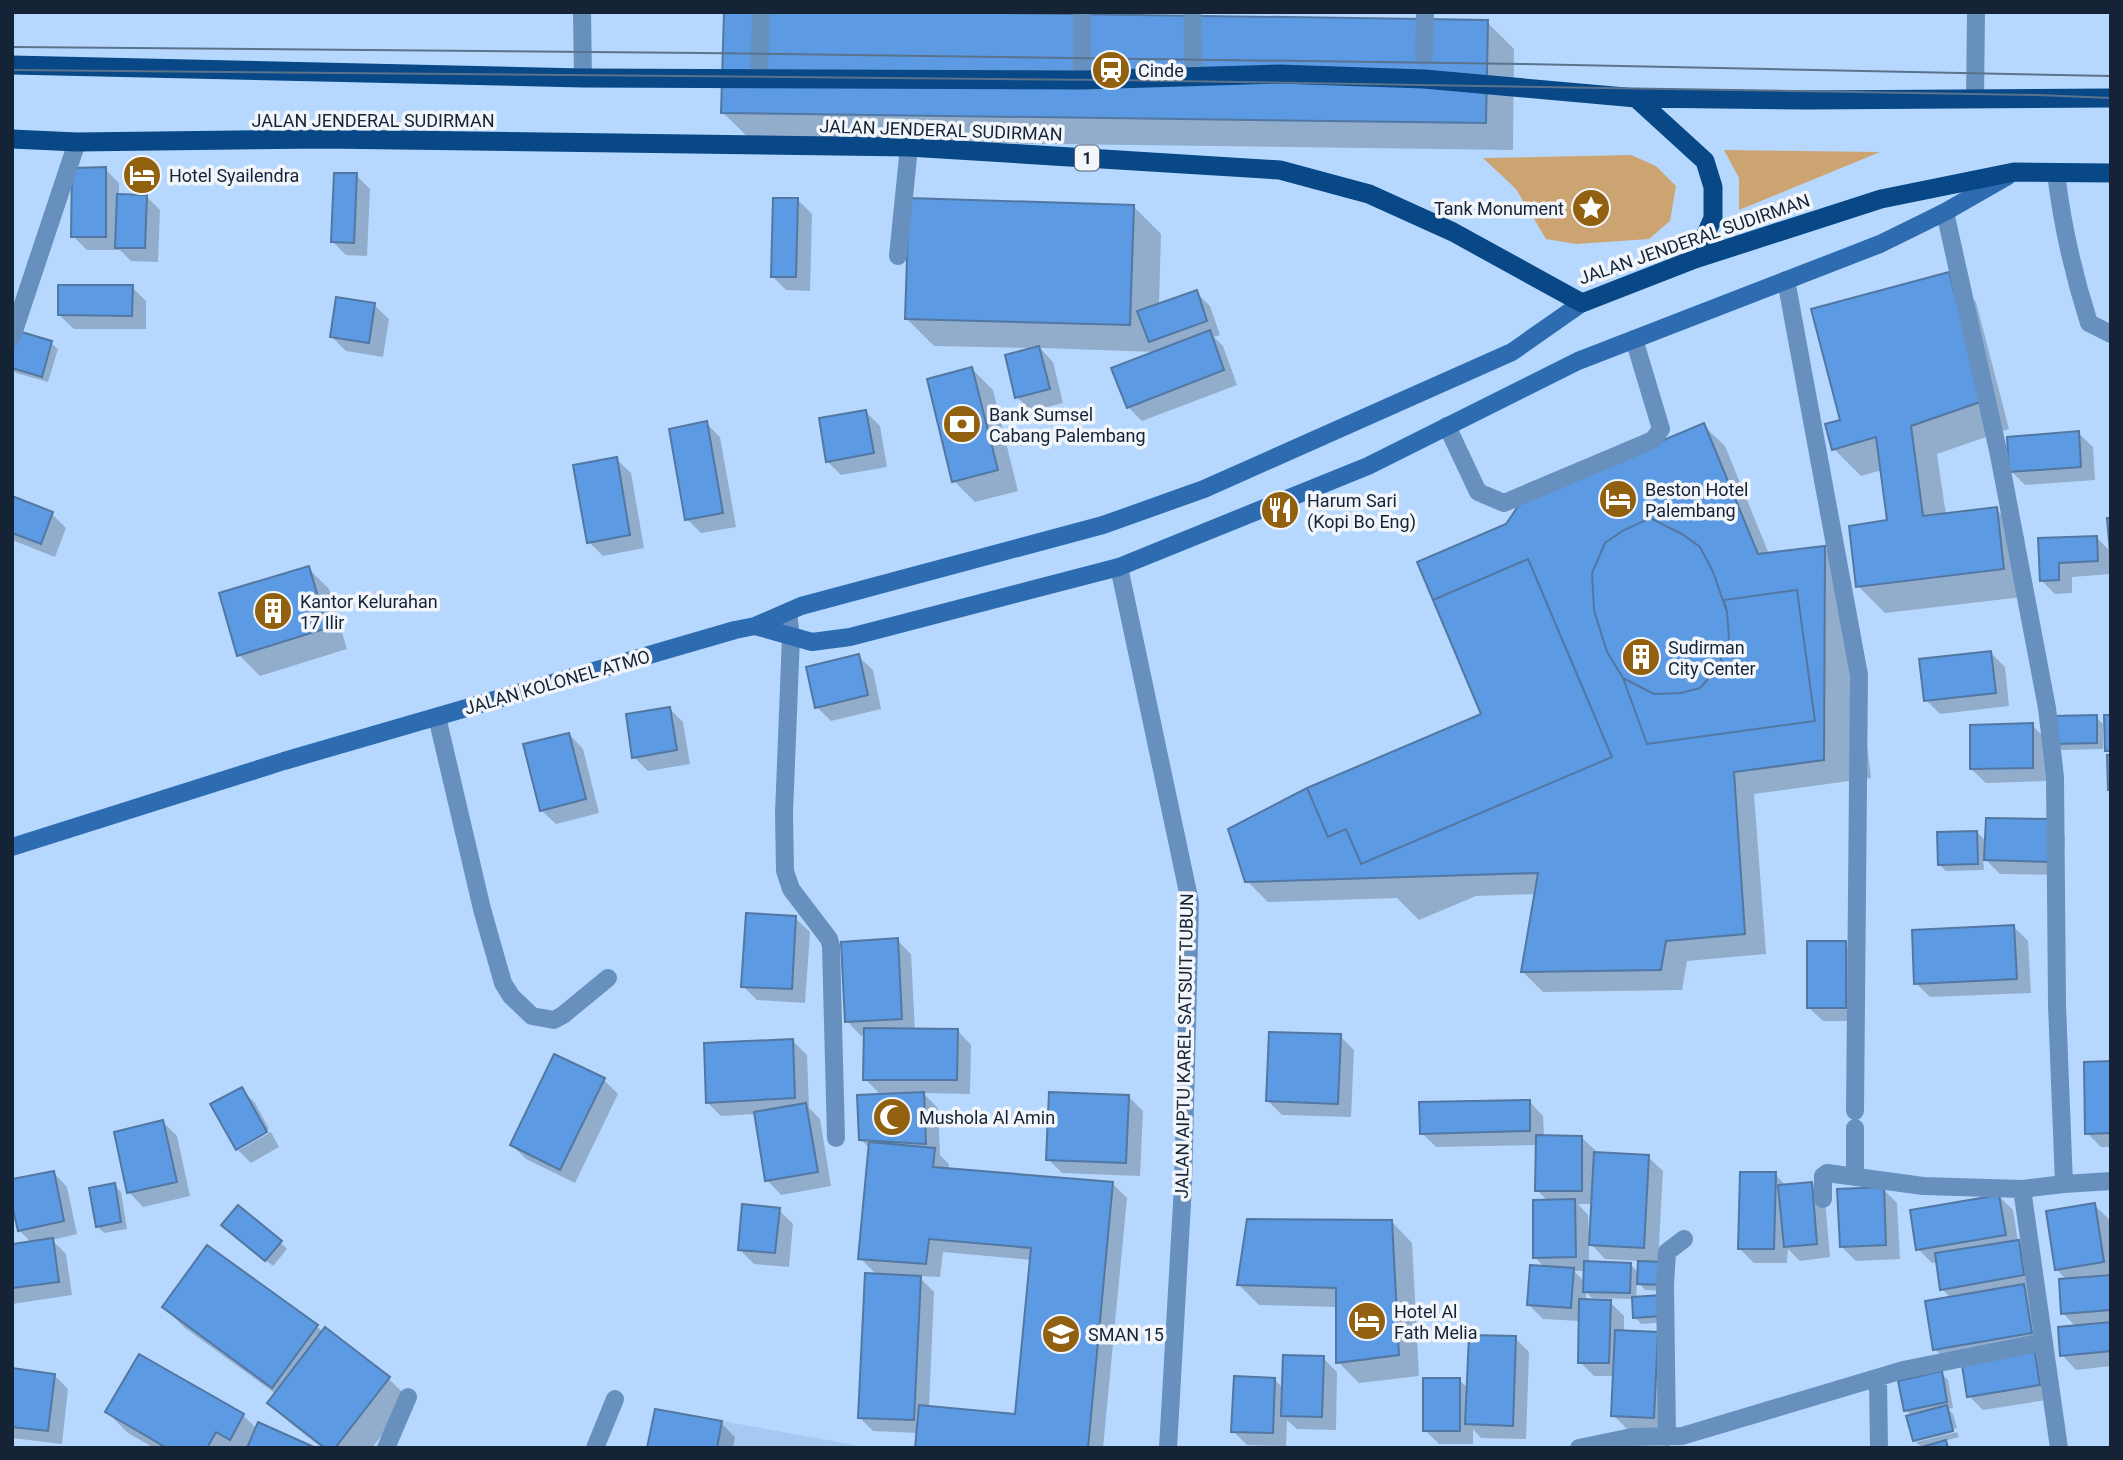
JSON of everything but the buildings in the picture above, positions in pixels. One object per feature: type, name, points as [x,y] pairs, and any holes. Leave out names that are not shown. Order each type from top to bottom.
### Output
[{"type":"highway","points":[[12,65],[583,78],[1082,80],[1279,74],[1424,79],[1636,98],[2111,98]]},
{"type":"highway","points":[[1636,98],[1704,161],[1713,187],[1713,218],[1695,259]]},
{"type":"highway","name":"JALAN JENDERAL SUDIRMAN","points":[[12,139],[77,142],[324,139],[909,148],[1280,170],[1369,194],[1453,232],[1582,303],[1695,259],[1881,199],[2014,172],[2111,173]]},
{"type":"main road","points":[[755,626],[812,642],[850,638],[1119,567],[1368,466],[1578,361],[1880,244],[1945,212],[2014,172]]},
{"type":"main road","name":"JALAN KOLONEL ATMO","points":[[12,847],[284,761],[755,626],[801,606],[1103,525],[1204,489],[1512,352],[1582,303]]},
{"type":"street","points":[[582,12],[583,78]]},
{"type":"street","points":[[759,78],[761,12]]},
{"type":"street","points":[[1082,12],[1082,80]]},
{"type":"street","points":[[1192,12],[1194,77]]},
{"type":"street","points":[[1424,56],[1425,12]]},
{"type":"street","points":[[1975,99],[1976,12]]},
{"type":"street","points":[[12,337],[77,142]]},
{"type":"street","points":[[898,256],[909,148]]},
{"type":"street","points":[[2056,173],[2060,211],[2074,276],[2089,323],[2111,334]]},
{"type":"street","points":[[1945,212],[1999,455],[2047,708],[2055,777],[2057,1005],[2064,1184]]},
{"type":"street","points":[[1786,280],[1859,676],[1854,1176]]},
{"type":"street","points":[[1447,426],[1478,492],[1504,503],[1653,440],[1661,429],[1634,339]]},
{"type":"street","name":"JALAN AIPTU KAREL SATSUIT TUBUN","points":[[1119,567],[1190,902],[1183,1186],[1168,1448]]},
{"type":"street","points":[[788,612],[791,637],[784,813],[785,871],[791,889],[829,939],[831,946],[836,1138]]},
{"type":"street","points":[[436,717],[482,909],[503,983],[511,996],[532,1016],[554,1020],[564,1015],[608,978]]},
{"type":"street","points":[[1823,1199],[1824,1175],[1827,1173],[1923,1186],[2022,1189],[2111,1181]]},
{"type":"street","points":[[2022,1189],[2059,1448]]},
{"type":"street","points":[[1667,1437],[1667,1252],[1684,1239]]},
{"type":"street","points":[[1579,1448],[1632,1437],[1682,1436],[1903,1370],[2044,1342]]},
{"type":"street","points":[[1878,1378],[1879,1448]]},
{"type":"street","points":[[386,1448],[408,1397]]},
{"type":"street","points":[[595,1448],[615,1399]]},
{"type":"shaded area","points":[[1724,150],[1880,152],[1739,210],[1739,178]]},
{"type":"shaded area","points":[[1631,155],[1656,166],[1676,186],[1670,221],[1649,239],[1576,244],[1546,239],[1516,189],[1483,158]]},
{"type":"shaded area","points":[[722,1421],[855,1445],[854,1448],[717,1448]]},
{"type":"tram line","points":[[12,47],[1522,64],[2111,76]]},
{"type":"tram line","points":[[12,70],[1111,80],[2111,98]]},
{"type":"place","name":"Cinde","points":[[1111,70]]},
{"type":"place","name":"Hotel Syailendra","points":[[142,175]]},
{"type":"place","name":"Tank Monument","points":[[1591,208]]},
{"type":"place","name":"Bank Sumsel Cabang Palembang","points":[[962,424]]},
{"type":"place","name":"Beston Hotel Palembang","points":[[1618,499]]},
{"type":"place","name":"Harum Sari (Kopi Bo Eng)","points":[[1280,510]]},
{"type":"place","name":"Kantor Kelurahan 17 Ilir","points":[[273,611]]},
{"type":"place","name":"Sudirman City Center","points":[[1641,657]]},
{"type":"place","name":"Mushola Al Amin","points":[[892,1117]]},
{"type":"place","name":"Hotel Al Fath Melia","points":[[1367,1321]]},
{"type":"place","name":"SMAN 15","points":[[1061,1334]]}]
